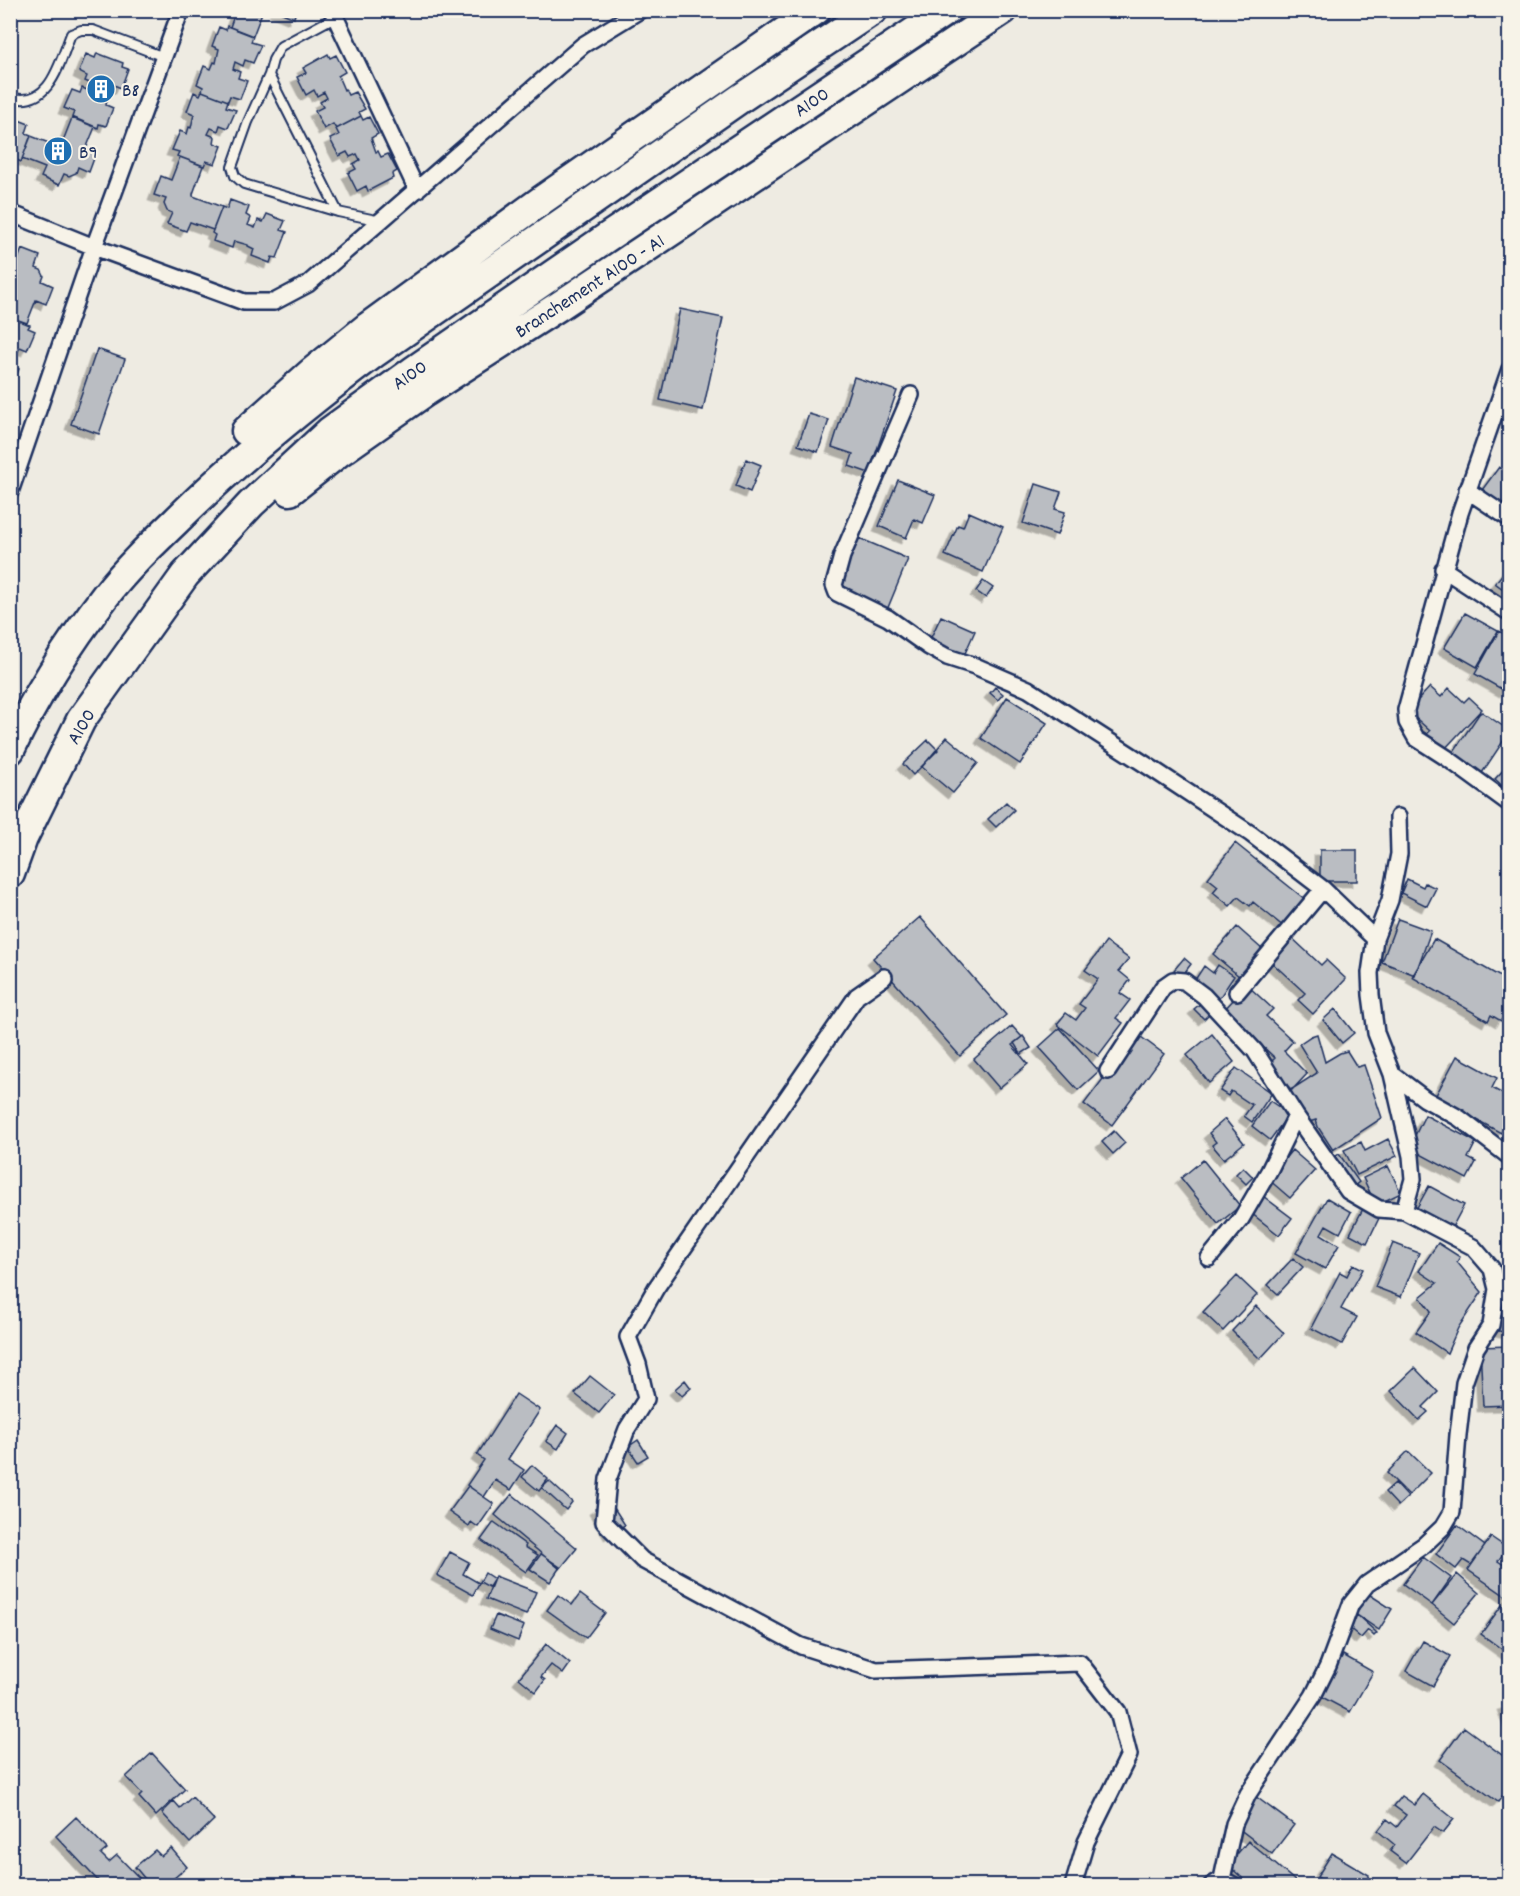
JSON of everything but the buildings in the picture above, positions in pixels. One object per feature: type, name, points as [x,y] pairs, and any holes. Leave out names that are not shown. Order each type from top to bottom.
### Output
[{"type":"highway","name":"A100","points":[[10,750],[60,658],[107,593],[203,493],[329,386],[373,354],[741,98],[873,10]]},
{"type":"highway","name":"A100","points":[[10,874],[23,838],[81,720],[185,575],[251,504],[330,431],[412,371],[606,238],[947,10]]},
{"type":"highway","name":"Branchement A100 - A1","points":[[185,575],[338,453],[425,392],[559,306],[1003,10]]},
{"type":"highway","points":[[107,593],[200,478],[247,431],[311,373],[369,326],[542,200],[814,12]]},
{"type":"street","points":[[11,489],[94,247],[181,10]]},
{"type":"street","points":[[10,213],[94,247],[244,302],[274,302],[308,284],[583,45],[640,10]]},
{"type":"street","points":[[333,14],[417,190]]},
{"type":"street","points":[[1509,369],[1467,490],[1443,569],[1406,710],[1407,722],[1416,738],[1509,804]]},
{"type":"street","points":[[911,395],[842,556],[834,585],[837,593],[888,618],[947,657],[975,666],[1028,689],[1251,834],[1323,889],[1375,939]]},
{"type":"street","points":[[1467,490],[1509,519]]},
{"type":"street","points":[[1443,569],[1509,613]]},
{"type":"street","points":[[1398,817],[1399,854],[1390,900],[1375,939],[1370,973],[1376,1033],[1392,1074],[1411,1156],[1413,1179],[1404,1211]]},
{"type":"street","points":[[1237,992],[1323,889]]},
{"type":"street","points":[[884,977],[857,996],[656,1288],[628,1337],[638,1364],[646,1399],[627,1429],[608,1479],[604,1522],[642,1560],[801,1646],[876,1670],[1080,1663],[1118,1712],[1130,1755],[1086,1842],[1073,1886]]},
{"type":"street","points":[[1108,1071],[1163,987],[1173,980],[1184,981],[1204,996],[1255,1051],[1296,1116],[1348,1191],[1379,1209],[1404,1211],[1473,1247],[1492,1269],[1497,1289],[1491,1325],[1476,1348],[1464,1383],[1452,1512],[1443,1527],[1424,1545],[1366,1584],[1351,1604],[1328,1666],[1313,1696],[1254,1785],[1234,1824],[1223,1883]]},
{"type":"street","points":[[1392,1074],[1425,1099],[1459,1118],[1509,1157]]},
{"type":"street","points":[[1209,1258],[1241,1219],[1269,1171],[1296,1116]]},
{"type":"lane","points":[[333,14],[281,46],[273,60],[232,167],[236,177],[244,184],[338,212],[382,221]]},
{"type":"lane","points":[[10,98],[17,100],[35,98],[50,85],[71,34],[81,30],[93,30],[164,57]]},
{"type":"lane","points":[[269,75],[338,212]]},
{"type":"place","name":"B8","points":[[101,89]]},
{"type":"place","name":"B9","points":[[58,151]]}]
